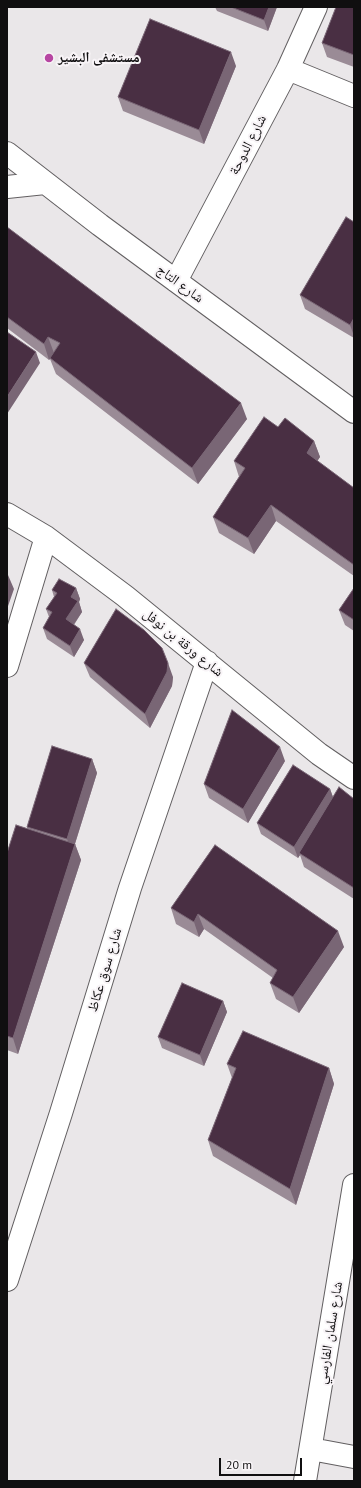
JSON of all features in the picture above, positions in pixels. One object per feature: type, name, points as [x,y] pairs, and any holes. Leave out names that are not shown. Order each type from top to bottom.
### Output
[{"type":"street","name":"شارع الدوحة","points":[[176,281],[288,69],[316,7]]},
{"type":"street","points":[[288,69],[354,96]]},
{"type":"street","name":"شارع التاج","points":[[7,153],[176,281],[354,412]]},
{"type":"street","points":[[7,187],[45,183]]},
{"type":"street","name":"شارع ورقة بن نوفل","points":[[7,514],[46,537],[125,596],[319,754],[354,778]]},
{"type":"street","points":[[7,666],[46,537]]},
{"type":"street","name":"شارع سوق عكاظ","points":[[7,1280],[61,1113],[130,888],[207,662]]},
{"type":"street","name":"شارع سلمان الفارسي","points":[[305,1481],[354,1186]]},
{"type":"street","points":[[311,1449],[354,1457]]},
{"type":"building","points":[[231,7],[269,7],[264,20]]},
{"type":"building","points":[[336,7],[354,7],[354,55],[322,43]]},
{"type":"building","points":[[150,19],[231,52],[199,130],[118,97]]},
{"type":"building","points":[[346,217],[354,222],[354,318],[350,325],[300,295]]},
{"type":"building","points":[[7,227],[241,403],[192,468],[50,358],[60,343],[48,337],[44,344],[7,317]]},
{"type":"building","points":[[7,332],[36,352],[7,397]]},
{"type":"building","points":[[264,417],[278,427],[285,418],[314,441],[307,453],[354,488],[354,565],[271,505],[248,538],[213,517],[245,468],[234,461]]},
{"type":"building","points":[[59,579],[76,588],[71,597],[78,601],[66,619],[80,629],[70,646],[43,628],[52,612],[46,609],[57,593],[52,590]]},
{"type":"building","points":[[354,588],[354,620],[339,610]]},
{"type":"building","points":[[116,609],[144,630],[162,648],[168,663],[167,672],[145,714],[84,663]]},
{"type":"building","points":[[232,710],[280,747],[243,809],[204,784]]},
{"type":"building","points":[[52,746],[92,759],[67,839],[27,827]]},
{"type":"building","points":[[293,765],[330,789],[294,847],[257,823]]},
{"type":"building","points":[[339,787],[354,799],[354,888],[299,853]]},
{"type":"building","points":[[16,825],[75,844],[13,1038],[7,1036],[7,853]]},
{"type":"building","points":[[215,845],[338,931],[293,997],[270,983],[277,970],[198,914],[194,922],[171,908]]},
{"type":"building","points":[[182,983],[223,1001],[200,1055],[158,1037]]},
{"type":"building","points":[[243,1031],[329,1068],[290,1189],[208,1140],[236,1068],[227,1064]]},
{"type":"place","name":"مستشفى البشير","points":[[49,58]]}]
